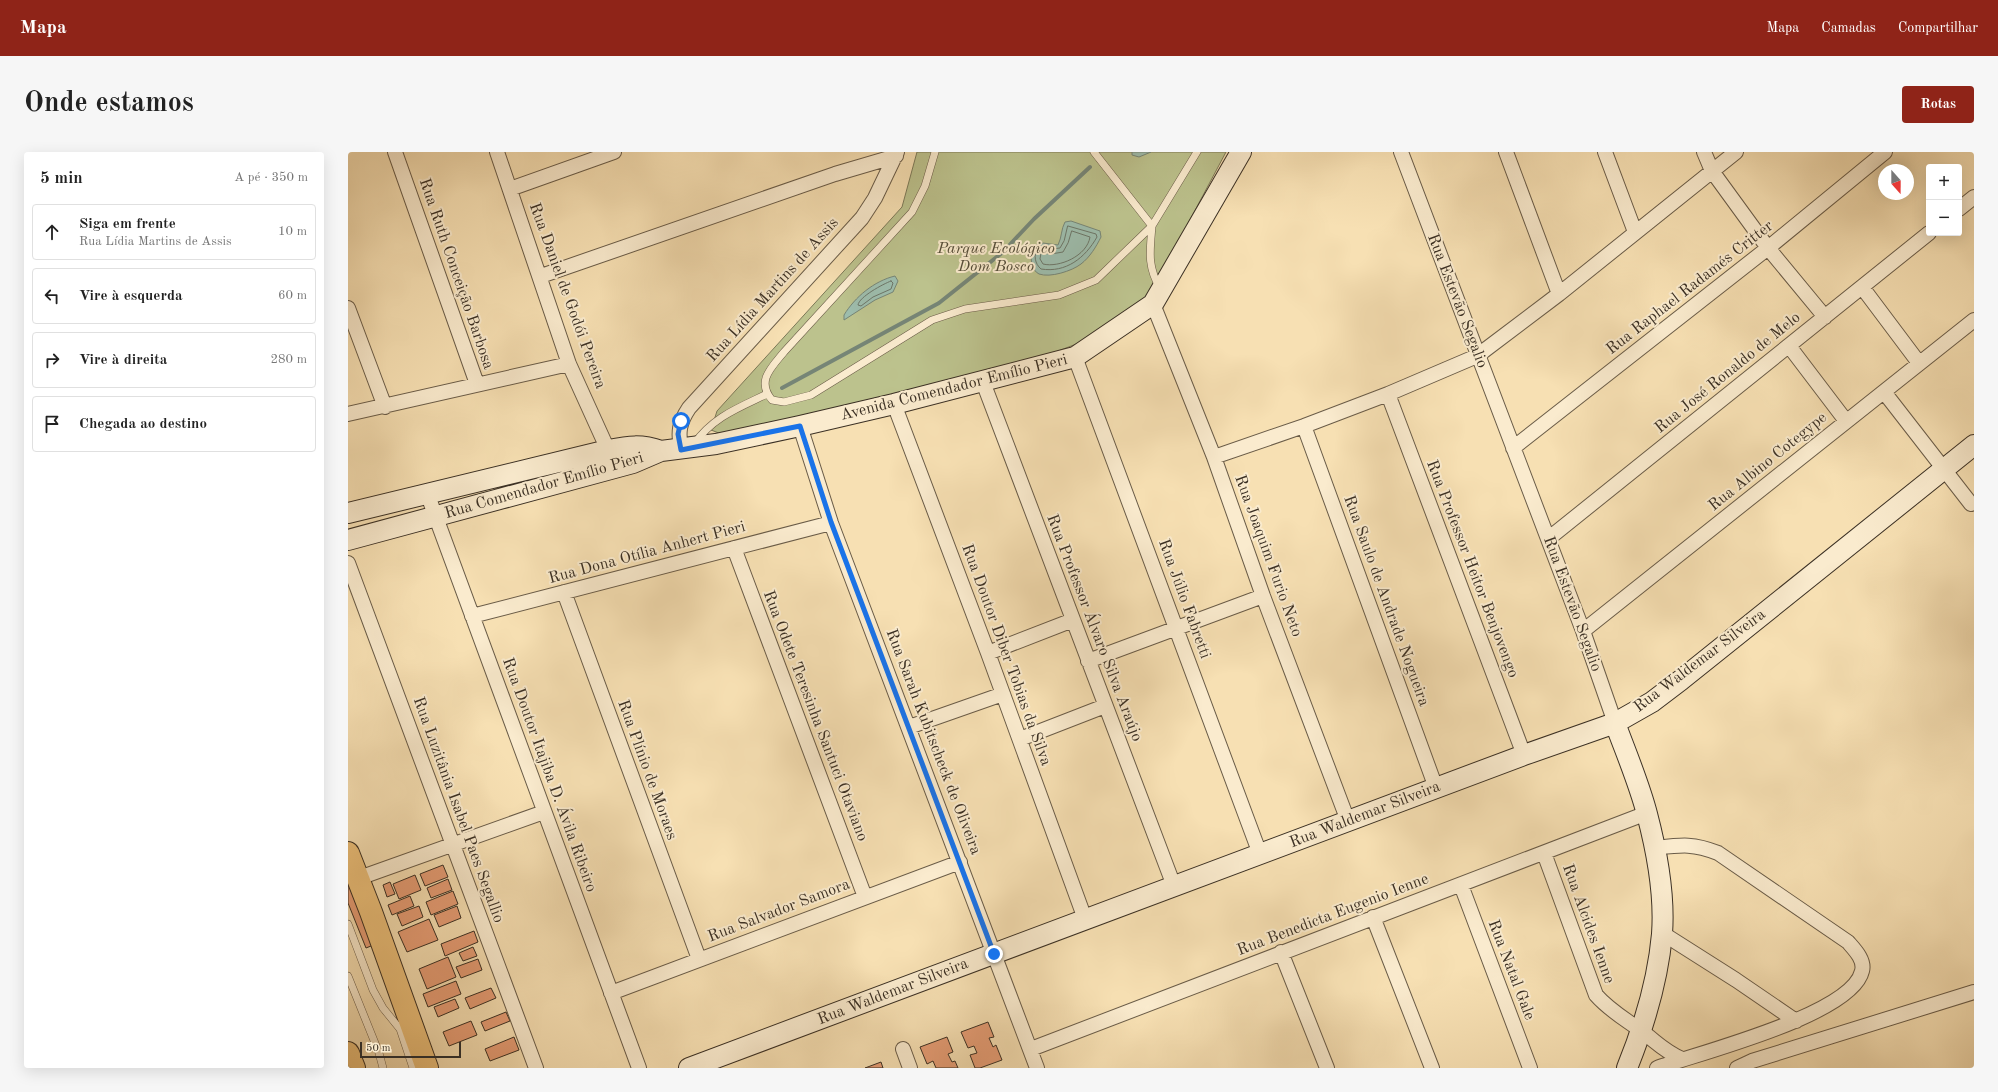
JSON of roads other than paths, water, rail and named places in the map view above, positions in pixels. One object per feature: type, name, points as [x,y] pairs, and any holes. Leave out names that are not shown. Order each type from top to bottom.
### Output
[{"type":"main road","points":[[348,853],[359,878],[427,1068]]},
{"type":"main road","points":[[348,1053],[354,1068]]},
{"type":"street","name":"Rua Ruth Conceição Barbosa","points":[[396,152],[477,384]]},
{"type":"street","name":"Rua Daniel de Godói Pereira","points":[[497,152],[541,276],[569,364],[608,450]]},
{"type":"street","points":[[510,188],[614,152]]},
{"type":"street","name":"Avenida Comendador Emílio Pieri","points":[[661,451],[686,449],[800,426],[983,382],[1075,357],[1157,297],[1242,152]]},
{"type":"street","name":"Rua Estevão Segalio","points":[[1401,152],[1477,356],[1514,448],[1583,631],[1647,813],[1655,848],[1661,886],[1662,933],[1658,965],[1642,1031],[1627,1068]]},
{"type":"street","points":[[1506,152],[1559,294]]},
{"type":"street","points":[[1605,152],[1635,232]]},
{"type":"street","points":[[1704,152],[1712,171],[1768,248],[1825,317]]},
{"type":"street","points":[[1214,457],[1304,426],[1388,394],[1477,356],[1559,294],[1736,152]]},
{"type":"street","name":"Rua Raphael Radamés Critter","points":[[1514,448],[1768,248],[1885,152]]},
{"type":"street","points":[[541,276],[896,154]]},
{"type":"street","name":"Rua Lídia Martins de Assis","points":[[686,449],[678,434],[681,421],[689,408],[862,218],[896,154]]},
{"type":"street","points":[[1962,207],[1974,197]]},
{"type":"street","name":"Rua José Ronaldo de Melo","points":[[1548,539],[1926,235]]},
{"type":"street","points":[[1862,287],[1919,363]]},
{"type":"street","name":"Rua Joaquim Furio Neto","points":[[1157,297],[1263,596],[1348,821]]},
{"type":"street","points":[[348,308],[385,407]]},
{"type":"street","name":"Rua Albino Cotegype","points":[[1583,631],[1974,320]]},
{"type":"street","points":[[1789,346],[1846,421]]},
{"type":"street","name":"Rua Júlio Fabretti","points":[[1075,357],[1260,854]]},
{"type":"street","points":[[348,414],[385,407],[477,384],[569,364]]},
{"type":"street","name":"Rua Professor Álvaro Silva Araújo","points":[[983,382],[1174,886]]},
{"type":"street","points":[[1884,392],[1971,504]]},
{"type":"street","name":"Rua Professor Heitor Benjovengo","points":[[1388,394],[1524,755]]},
{"type":"street","name":"Rua Doutor Diber Tobias da Silva","points":[[894,404],[1020,739],[1085,919]]},
{"type":"street","name":"Rua Sarah Kubitscheck de Oliveira","points":[[800,426],[831,522],[1038,1068]]},
{"type":"street","name":"Rua Saulo de Andrade Nogueira","points":[[1304,426],[1436,788]]},
{"type":"street","name":"Rua Waldemar Silveira","points":[[689,1068],[1524,755],[1615,723],[1652,702],[1681,680],[1974,445]]},
{"type":"street","name":"Rua Comendador Emílio Pieri","points":[[348,513],[608,450],[630,446],[645,446],[661,451]]},
{"type":"street","name":"Rua Comendador Emílio Pieri","points":[[348,540],[633,463],[661,451]]},
{"type":"street","name":"Rua Doutor Itajiba D. Ávila Ribeiro","points":[[427,494],[639,1068]]},
{"type":"street","name":"Rua Dona Otília Anhert Pieri","points":[[472,616],[831,522]]},
{"type":"street","name":"Rua Odete Teresinha Santuci Otaviano","points":[[734,548],[865,897]]},
{"type":"street","name":"Rua Luzitânia Isabel Paes Segallio","points":[[348,563],[536,1068]]},
{"type":"street","name":"Rua Plínio de Moraes","points":[[564,592],[699,959]]},
{"type":"street","points":[[1088,661],[1263,596]]},
{"type":"street","points":[[988,653],[1073,620]]},
{"type":"street","points":[[909,727],[1003,694]]},
{"type":"street","points":[[1020,739],[1105,706]]},
{"type":"street","points":[[359,878],[544,812]]},
{"type":"street","name":"Rua Benedicta Eugenio Ienne","points":[[1031,1049],[1647,813]]},
{"type":"street","points":[[1655,848],[1685,844],[1701,846],[1718,853],[1848,942],[1857,951],[1862,960],[1863,970],[1858,980],[1850,990],[1838,999],[1796,1021],[1657,1068]]},
{"type":"street","name":"Rua Alcides Ienne","points":[[1544,853],[1596,995],[1606,1007],[1642,1031],[1666,1052],[1682,1059]]},
{"type":"street","name":"Rua Salvador Samora","points":[[611,993],[960,862]]},
{"type":"street","name":"Rua Natal Gale","points":[[1461,885],[1530,1068]]},
{"type":"street","points":[[1374,918],[1432,1068]]},
{"type":"street","points":[[1662,933],[1753,991],[1796,1021]]},
{"type":"street","points":[[1281,952],[1327,1068]]},
{"type":"street","points":[[1737,1068],[1752,1061],[1974,992]]},
{"type":"street","points":[[903,1049],[910,1068]]},
{"type":"lane","points":[[935,152],[926,186],[912,212],[767,373],[765,384],[766,394],[772,400],[784,402],[811,395],[932,320],[965,309],[1059,295],[1096,280],[1152,226],[1197,152]]},
{"type":"lane","points":[[1094,152],[1152,226],[1149,263],[1154,278],[1157,297]]},
{"type":"lane","points":[[686,449],[720,417],[766,394]]},
{"type":"lane","points":[[348,924],[373,990],[383,1008],[400,1029],[413,1068]]},
{"type":"lane","points":[[348,976],[379,1053],[383,1068]]},
{"type":"water","points":[[1132,152],[1151,152],[1139,157],[1132,155]]},
{"type":"water","points":[[1071,221],[1100,231],[1101,237],[1095,248],[1077,267],[1061,273],[1049,275],[1039,274],[1034,270],[1031,261],[1031,252],[1035,245],[1043,243],[1058,245],[1065,222]]},
{"type":"water","points":[[895,276],[898,281],[893,292],[875,300],[844,320],[844,315],[848,308],[859,296],[887,278]]},
{"type":"waterway","points":[[782,388],[939,303],[1003,252],[1034,219],[1090,167]]},
{"type":"park label","name":"Parque Ecológico Dom Bosco","points":[[996,258]]}]
